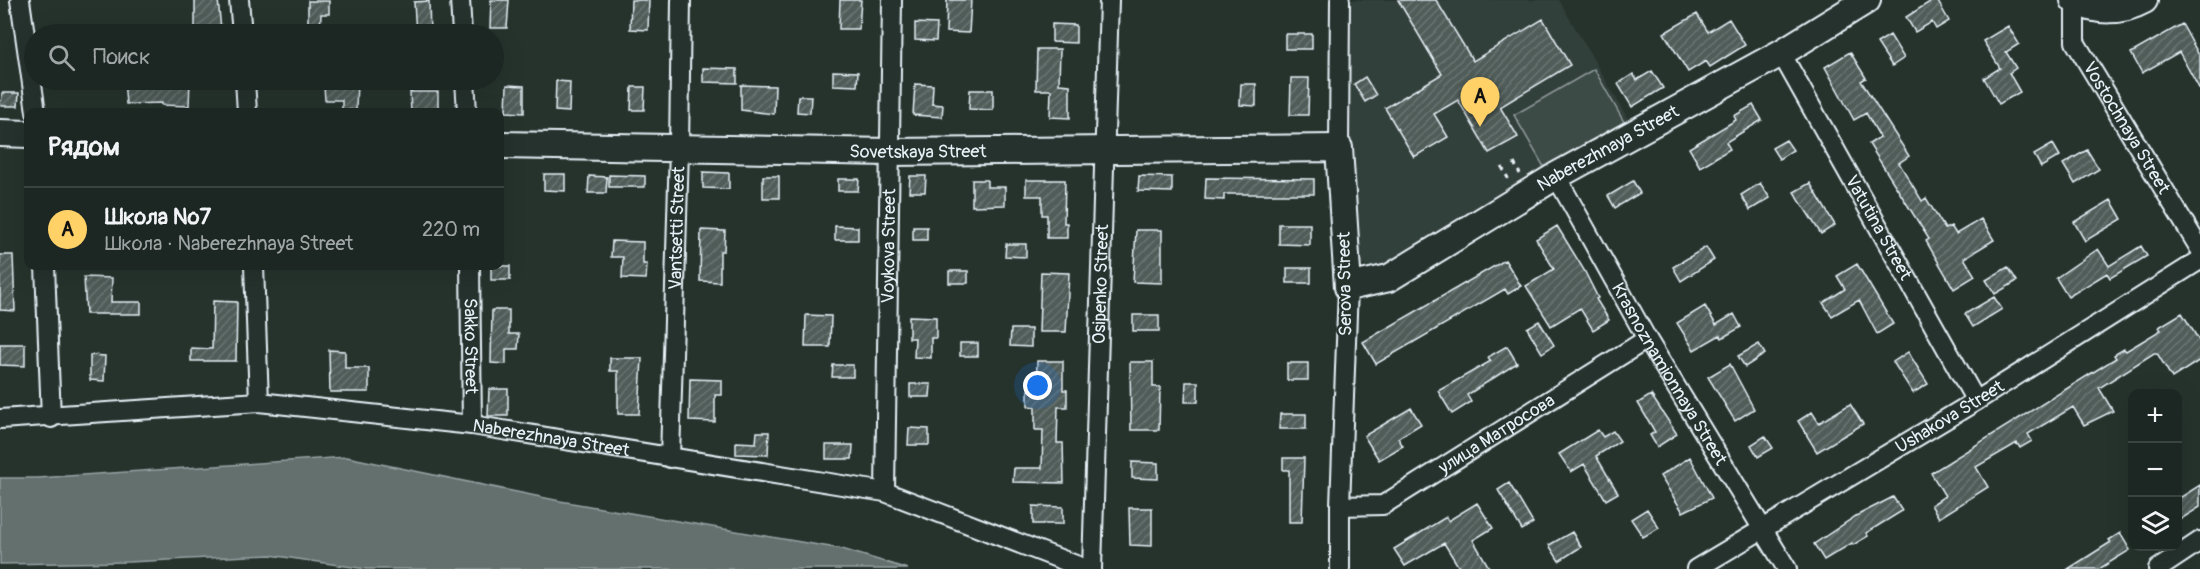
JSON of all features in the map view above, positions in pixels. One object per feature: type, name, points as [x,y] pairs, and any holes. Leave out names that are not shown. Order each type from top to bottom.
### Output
[{"type":"street","points":[[20,0],[24,28]]},
{"type":"street","points":[[239,0],[241,24]]},
{"type":"street","points":[[459,0],[461,24]]},
{"type":"street","name":"Vantsetti Street","points":[[669,458],[679,149],[681,0]]},
{"type":"street","name":"Voykova Street","points":[[885,492],[892,0]]},
{"type":"street","name":"Osipenko Street","points":[[1092,569],[1110,0]]},
{"type":"street","name":"Serova Street","points":[[1340,0],[1339,148],[1348,287],[1340,569]]},
{"type":"street","name":"Naberezhnaya Street","points":[[1348,287],[1389,278],[1556,176],[1781,53],[1867,0]]},
{"type":"street","points":[[2075,1],[2098,10],[2133,6],[2144,0]]},
{"type":"street","name":"Vostochnaya Street","points":[[2075,1],[2074,42],[2200,249]]},
{"type":"street","name":"Vatutina Street","points":[[1781,53],[1976,401]]},
{"type":"street","points":[[33,90],[35,108]]},
{"type":"street","points":[[245,90],[247,108]]},
{"type":"street","points":[[466,90],[467,108]]},
{"type":"street","points":[[0,133],[24,134]]},
{"type":"street","name":"Sovetskaya Street","points":[[504,145],[889,152],[1339,148]]},
{"type":"street","name":"Krasnoznamionnaya Street","points":[[1556,176],[1647,339],[1764,527],[1787,569]]},
{"type":"street","name":"Ushakova Street","points":[[1696,569],[1976,401],[2200,260]]},
{"type":"street","points":[[45,270],[51,418]]},
{"type":"street","points":[[254,270],[259,402]]},
{"type":"street","name":"Sakko Street","points":[[470,270],[472,426]]},
{"type":"street","name":"улица Матросова","points":[[1340,506],[1383,505],[1647,339]]},
{"type":"street","name":"Naberezhnaya Street","points":[[0,419],[51,418],[259,402],[472,426],[885,492],[1086,569]]},
{"type":"street","points":[[2158,569],[2200,542]]},
{"type":"path","points":[[1502,166],[1514,187]]},
{"type":"shaded area","points":[[1346,0],[1559,0],[1628,119],[1376,270],[1353,260],[1346,135]]},
{"type":"shaded area","points":[[1594,69],[1624,122],[1544,167],[1514,115]]},
{"type":"shaded area","points":[[347,457],[560,501],[842,549],[908,569],[366,569],[270,555],[129,562],[0,564],[0,478],[38,478]]},
{"type":"building","points":[[195,0],[218,0],[220,24],[195,24]]},
{"type":"building","points":[[491,0],[509,0],[507,28],[504,28],[504,24],[490,24]]},
{"type":"building","points":[[631,0],[649,0],[648,30],[630,29]]},
{"type":"building","points":[[840,0],[861,0],[859,29],[839,29]]},
{"type":"building","points":[[947,0],[971,0],[969,33],[946,32]]},
{"type":"building","points":[[1398,0],[1436,0],[1473,61],[1543,19],[1570,65],[1500,107],[1518,137],[1489,153],[1458,100],[1434,114],[1448,137],[1414,157],[1385,108],[1442,74]]},
{"type":"building","points":[[1933,0],[1937,0],[1949,21],[1936,29],[1932,22],[1915,32],[1906,17]]},
{"type":"building","points":[[308,1],[329,1],[329,14],[321,14],[320,24],[308,24]]},
{"type":"building","points":[[429,1],[430,24],[415,24],[414,2]]},
{"type":"building","points":[[1697,14],[1708,32],[1729,19],[1745,45],[1710,67],[1706,61],[1688,72],[1664,33]]},
{"type":"building","points":[[915,23],[937,24],[936,41],[915,40]]},
{"type":"building","points":[[1052,24],[1076,25],[1076,43],[1052,42]]},
{"type":"building","points":[[2182,24],[2200,57],[2200,90],[2179,52],[2142,73],[2131,53]]},
{"type":"building","points":[[2008,26],[2019,44],[2006,52],[2016,68],[2009,73],[2020,92],[1999,104],[1984,78],[2000,68],[1983,41]]},
{"type":"building","points":[[1285,34],[1312,34],[1312,49],[1285,49]]},
{"type":"building","points":[[1890,35],[1904,58],[1892,66],[1877,43]]},
{"type":"building","points":[[1037,49],[1060,49],[1059,84],[1070,85],[1070,118],[1050,117],[1051,90],[1036,90]]},
{"type":"building","points":[[1850,52],[1866,78],[1861,81],[1909,156],[1899,163],[1922,201],[1926,198],[1945,229],[1951,226],[1956,234],[1981,219],[1994,240],[1964,258],[1975,276],[1954,289],[1926,241],[1929,239],[1869,144],[1880,137],[1866,113],[1854,120],[1825,67]]},
{"type":"building","points":[[703,68],[737,69],[737,83],[703,82]]},
{"type":"building","points":[[833,71],[858,72],[857,86],[833,85]]},
{"type":"building","points":[[1652,71],[1663,88],[1632,107],[1618,84],[1633,74],[1637,80]]},
{"type":"building","points":[[1365,77],[1376,95],[1365,102],[1354,84]]},
{"type":"building","points":[[1291,78],[1309,78],[1308,115],[1290,115]]},
{"type":"building","points":[[556,81],[570,82],[569,112],[555,111]]},
{"type":"building","points":[[915,84],[933,85],[932,104],[943,105],[942,117],[913,115]]},
{"type":"building","points":[[1241,84],[1256,84],[1256,106],[1240,105]]},
{"type":"building","points":[[507,85],[524,86],[524,113],[506,112]]},
{"type":"building","points":[[741,85],[775,86],[774,114],[741,110]]},
{"type":"building","points":[[632,87],[645,87],[644,110],[631,110]]},
{"type":"building","points":[[125,90],[190,90],[189,106],[162,105],[162,103],[126,104]]},
{"type":"building","points":[[324,90],[357,90],[356,108],[342,108],[342,100],[325,100]]},
{"type":"building","points":[[970,90],[993,90],[993,110],[969,109]]},
{"type":"building","points":[[410,92],[438,92],[438,108],[411,108]]},
{"type":"building","points":[[2,93],[19,93],[18,106],[1,106]]},
{"type":"building","points":[[798,96],[811,96],[810,113],[797,112]]},
{"type":"building","points":[[1753,105],[1762,120],[1726,142],[1730,149],[1700,167],[1689,148],[1736,120],[1734,116]]},
{"type":"building","points":[[1786,140],[1793,150],[1779,159],[1772,148]]},
{"type":"building","points":[[2053,144],[2060,156],[2041,167],[2034,155]]},
{"type":"building","points":[[2087,150],[2099,169],[2075,184],[2063,164]]},
{"type":"building","points":[[703,172],[729,173],[729,189],[703,188]]},
{"type":"building","points":[[544,174],[565,174],[565,191],[544,190]]},
{"type":"building","points":[[609,175],[645,176],[645,187],[609,187]]},
{"type":"building","points":[[589,176],[607,177],[606,193],[588,193]]},
{"type":"building","points":[[763,176],[779,176],[779,198],[763,198]]},
{"type":"building","points":[[910,176],[926,176],[925,192],[909,192]]},
{"type":"building","points":[[1139,176],[1172,177],[1172,192],[1138,191]]},
{"type":"building","points":[[1206,178],[1314,179],[1314,194],[1224,194],[1224,200],[1205,199]]},
{"type":"building","points":[[838,179],[859,179],[858,191],[838,191]]},
{"type":"building","points":[[972,180],[987,180],[987,187],[1005,187],[1005,205],[972,206]]},
{"type":"building","points":[[1026,180],[1065,180],[1064,223],[1067,223],[1067,238],[1047,238],[1047,215],[1042,215],[1042,196],[1026,196]]},
{"type":"building","points":[[1633,181],[1640,193],[1615,208],[1608,196]]},
{"type":"building","points":[[1760,183],[1770,198],[1750,210],[1741,195]]},
{"type":"building","points":[[1810,183],[1835,225],[1821,234],[1794,192]]},
{"type":"building","points":[[2111,200],[2122,219],[2085,241],[2074,222]]},
{"type":"building","points":[[1279,224],[1310,224],[1310,245],[1279,244]]},
{"type":"building","points":[[835,226],[858,227],[858,240],[835,240]]},
{"type":"building","points":[[1557,226],[1584,270],[1598,298],[1596,299],[1609,320],[1593,330],[1580,308],[1551,326],[1526,286],[1554,269],[1536,239]]},
{"type":"building","points":[[913,227],[927,227],[927,240],[913,240]]},
{"type":"building","points":[[701,230],[725,231],[724,251],[720,251],[720,282],[700,281]]},
{"type":"building","points":[[1136,230],[1162,230],[1162,283],[1133,282]]},
{"type":"building","points":[[612,241],[643,242],[643,264],[647,264],[646,279],[622,278],[623,257],[611,257]]},
{"type":"building","points":[[1006,244],[1026,244],[1026,257],[1005,256]]},
{"type":"building","points":[[2141,246],[2147,256],[2110,278],[2107,273],[2068,297],[2056,278],[2098,249],[2109,266]]},
{"type":"building","points":[[1706,247],[1714,260],[1681,281],[1673,267]]},
{"type":"building","points":[[0,255],[13,255],[15,311],[0,310]]},
{"type":"building","points":[[1505,260],[1521,286],[1508,294],[1505,289],[1376,364],[1363,342]]},
{"type":"building","points":[[1857,264],[1893,324],[1877,334],[1859,300],[1832,316],[1823,303],[1845,289],[1837,276]]},
{"type":"building","points":[[504,266],[510,266],[510,280],[491,280],[491,270],[504,270]]},
{"type":"building","points":[[2008,267],[2017,281],[1995,294],[1986,280]]},
{"type":"building","points":[[1287,268],[1311,268],[1311,283],[1287,283]]},
{"type":"building","points":[[949,271],[968,271],[968,283],[949,283]]},
{"type":"building","points":[[1041,272],[1069,273],[1066,332],[1039,332]]},
{"type":"building","points":[[84,277],[112,278],[111,302],[141,302],[141,314],[86,314]]},
{"type":"building","points":[[1994,297],[2002,309],[1973,327],[1965,314]]},
{"type":"building","points":[[213,301],[237,302],[236,361],[191,361],[191,348],[212,349]]},
{"type":"building","points":[[1705,306],[1716,325],[1734,314],[1741,327],[1722,338],[1720,335],[1694,350],[1677,323]]},
{"type":"building","points":[[492,310],[509,310],[509,334],[519,334],[518,349],[506,349],[506,364],[491,363]]},
{"type":"building","points":[[2182,313],[2200,342],[2200,360],[2172,378],[2157,353],[2154,353],[2099,388],[2113,411],[2084,425],[2073,407],[2028,434],[2032,441],[2020,448],[2017,443],[1976,467],[1988,487],[1939,518],[1931,505],[1945,496],[1931,473],[2116,358],[2114,355],[2124,349],[2126,351],[2161,330],[2159,327]]},
{"type":"building","points":[[806,315],[831,316],[830,347],[805,347]]},
{"type":"building","points":[[1133,315],[1159,315],[1159,331],[1133,331]]},
{"type":"building","points":[[909,316],[936,317],[936,338],[931,338],[931,358],[914,357],[915,338],[909,338]]},
{"type":"building","points":[[1539,321],[1554,345],[1542,353],[1527,328]]},
{"type":"building","points":[[1011,329],[1031,329],[1031,347],[1010,346]]},
{"type":"building","points":[[960,343],[978,343],[978,356],[960,356]]},
{"type":"building","points":[[0,344],[25,344],[25,366],[0,365]]},
{"type":"building","points":[[1759,344],[1765,354],[1745,367],[1738,356]]},
{"type":"building","points":[[1507,346],[1517,363],[1467,395],[1471,402],[1452,414],[1438,391],[1491,361],[1488,357]]},
{"type":"building","points":[[329,350],[345,351],[345,368],[369,368],[369,392],[330,392]]},
{"type":"building","points":[[1908,352],[1928,384],[1913,393],[1893,362]]},
{"type":"building","points":[[90,355],[105,356],[104,381],[90,380]]},
{"type":"building","points":[[610,358],[642,358],[639,414],[618,414],[618,371],[610,371]]},
{"type":"building","points":[[1037,361],[1063,361],[1063,390],[1067,390],[1067,407],[1058,407],[1057,443],[1063,443],[1064,483],[1013,482],[1014,468],[1042,468],[1043,430],[1035,430],[1035,407],[1028,406],[1028,390],[1036,390]]},
{"type":"building","points":[[1130,362],[1153,362],[1153,387],[1160,387],[1159,430],[1131,430]]},
{"type":"building","points":[[1287,363],[1308,363],[1308,380],[1287,380]]},
{"type":"building","points":[[1730,364],[1754,409],[1735,421],[1708,377]]},
{"type":"building","points":[[833,365],[853,365],[853,377],[832,377]]},
{"type":"building","points":[[690,379],[722,380],[722,395],[715,395],[715,422],[689,421]]},
{"type":"building","points":[[1186,382],[1198,382],[1198,402],[1185,402]]},
{"type":"building","points":[[910,384],[931,384],[930,397],[910,397]]},
{"type":"building","points":[[489,389],[508,389],[508,416],[488,416]]},
{"type":"building","points":[[1651,395],[1677,434],[1657,447],[1650,435],[1655,432],[1638,403]]},
{"type":"building","points":[[1850,404],[1863,424],[1817,452],[1798,421],[1812,412],[1819,423]]},
{"type":"building","points":[[1411,408],[1421,424],[1398,438],[1403,446],[1379,460],[1364,436]]},
{"type":"building","points":[[1280,414],[1306,414],[1306,429],[1279,429]]},
{"type":"building","points":[[909,428],[929,429],[929,445],[908,445]]},
{"type":"building","points":[[1598,430],[1603,437],[1613,431],[1620,441],[1596,456],[1618,493],[1606,500],[1584,464],[1571,472],[1559,454]]},
{"type":"building","points":[[757,432],[769,432],[768,455],[736,454],[736,442],[756,443]]},
{"type":"building","points":[[1765,436],[1773,448],[1758,457],[1751,445]]},
{"type":"building","points":[[826,445],[853,445],[852,459],[826,459]]},
{"type":"building","points":[[1690,457],[1712,498],[1683,512],[1660,476]]},
{"type":"building","points":[[1283,458],[1304,458],[1302,522],[1289,522],[1289,470],[1283,470]]},
{"type":"building","points":[[1132,462],[1158,463],[1158,479],[1132,478]]},
{"type":"building","points":[[1509,483],[1533,523],[1522,530],[1498,490]]},
{"type":"building","points":[[2200,485],[2200,507],[2182,518],[2182,497]]},
{"type":"building","points":[[1893,497],[1902,511],[1866,533],[1868,536],[1824,560],[1814,544],[1856,516]]},
{"type":"building","points":[[1477,503],[1493,528],[1473,540],[1490,569],[1460,569],[1444,543],[1405,566],[1394,549],[1446,517],[1448,521]]},
{"type":"building","points":[[1033,506],[1063,507],[1063,524],[1033,524]]},
{"type":"building","points":[[1129,508],[1152,508],[1152,546],[1130,545]]},
{"type":"building","points":[[1647,509],[1659,528],[1643,537],[1631,519]]},
{"type":"building","points":[[1572,532],[1581,547],[1559,561],[1549,545]]},
{"type":"building","points":[[2120,533],[2128,551],[2099,569],[2068,569],[2111,542],[2109,540]]},
{"type":"place","name":"Школа №7","points":[[1480,127]]}]
